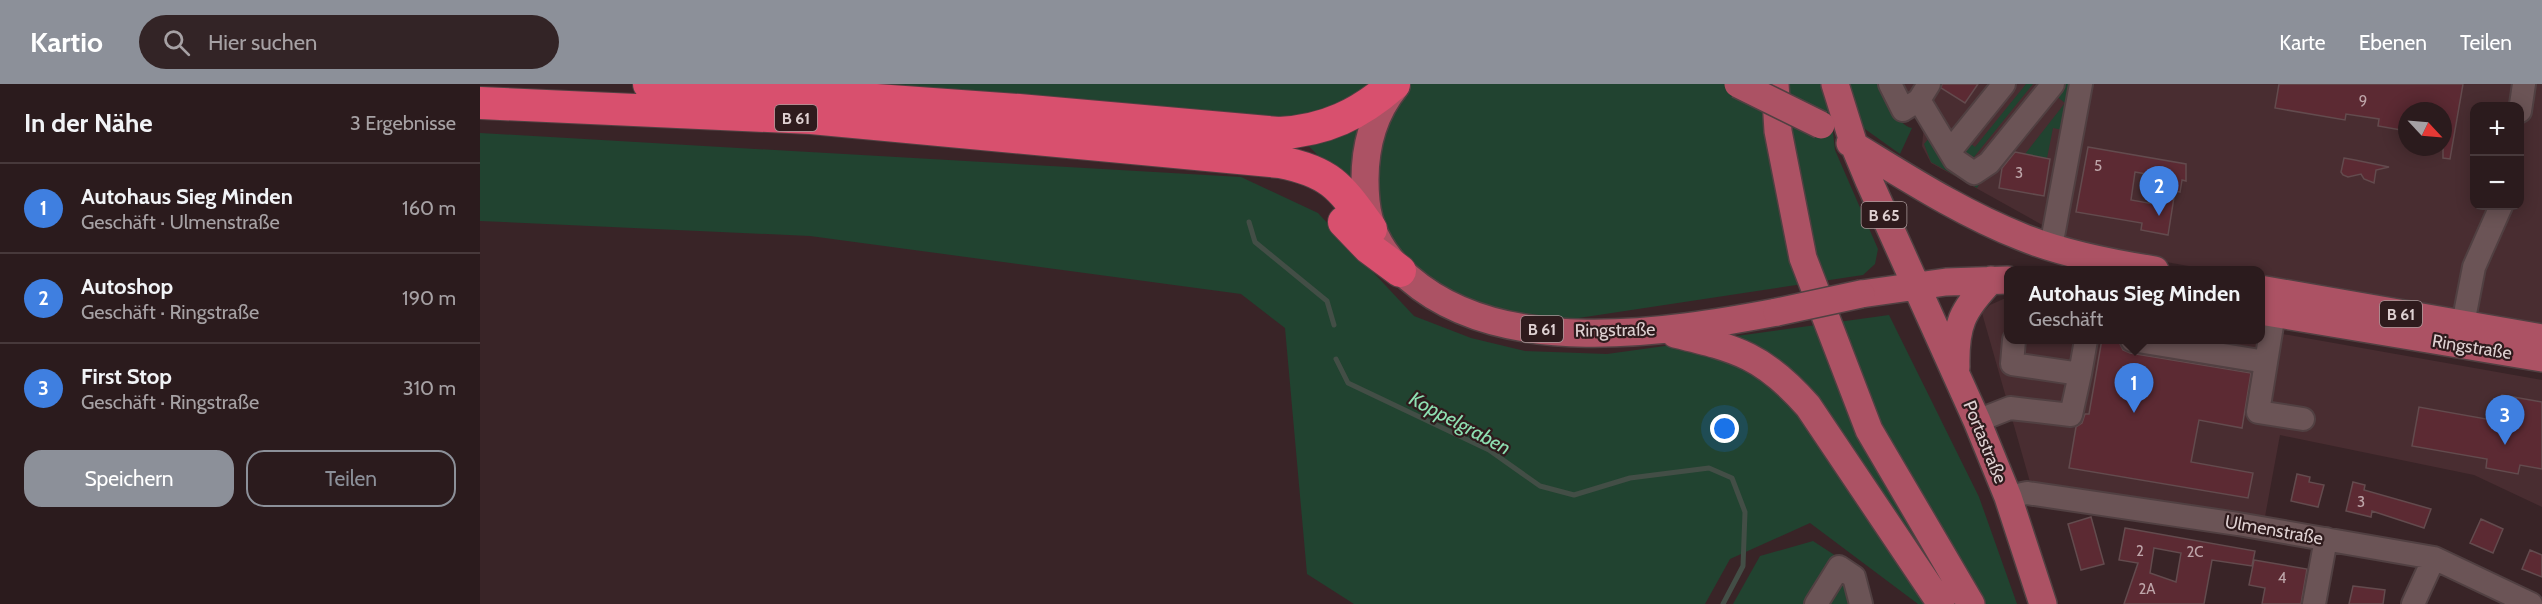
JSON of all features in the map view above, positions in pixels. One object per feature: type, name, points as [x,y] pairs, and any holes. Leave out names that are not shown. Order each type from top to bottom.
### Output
[{"type":"highway","name":"B 61","points":[[648,84],[1018,110],[1264,133],[1308,131],[1355,114],[1396,84]]},
{"type":"highway","points":[[1308,131],[1371,84]]},
{"type":"highway","name":"B 61","points":[[480,103],[811,118],[1280,162],[1307,167],[1323,174],[1348,198],[1371,230]]},
{"type":"highway","points":[[1242,160],[1314,193],[1369,248],[1401,271]]},
{"type":"main road","name":"Ringstraße","points":[[1396,84],[1372,128],[1365,155],[1364,178],[1371,230],[1401,271],[1440,300],[1494,321],[1563,331],[1647,330],[1778,312],[1916,285],[2000,280]]},
{"type":"main road","points":[[1738,84],[1821,125],[1964,211],[2051,247],[2137,266]]},
{"type":"main road","points":[[1775,84],[1778,131],[1807,269],[1869,430],[1971,604]]},
{"type":"main road","name":"B 65","points":[[1835,84],[1854,145],[1916,285]]},
{"type":"main road","points":[[1956,371],[1955,343],[1963,314],[2000,280]]},
{"type":"main road","name":"Portastraße","points":[[1916,285],[1956,371],[2008,497],[2043,604]]},
{"type":"main road","name":"Ringstraße","points":[[2265,290],[2542,338]]},
{"type":"main road","name":"Ringstraße","points":[[2267,312],[2542,358]]},
{"type":"main road","points":[[1647,330],[1733,349],[1753,357],[1789,384],[1808,406],[1941,604]]},
{"type":"street","points":[[1890,84],[1903,111],[1924,92],[1955,160],[1974,173],[1984,168],[2053,84]]},
{"type":"street","points":[[1950,151],[2004,84]]},
{"type":"street","points":[[2051,247],[2081,84]]},
{"type":"street","points":[[2521,102],[2524,84]]},
{"type":"street","points":[[2463,324],[2474,267],[2499,210]]},
{"type":"street","points":[[2267,312],[2266,362],[2258,412],[2303,419]]},
{"type":"street","points":[[2014,344],[2012,364],[2080,374]]},
{"type":"street","points":[[1977,420],[2010,408],[2071,415],[2085,344]]},
{"type":"street","points":[[2162,344],[2266,362]]},
{"type":"street","name":"Ulmenstraße","points":[[2008,497],[2027,493],[2434,558],[2531,604]]},
{"type":"street","points":[[2314,604],[2326,539]]},
{"type":"street","points":[[2413,604],[2434,558]]},
{"type":"street","points":[[1816,604],[1839,567],[1854,577],[1861,604]]},
{"type":"shaded area","points":[[1904,84],[2542,84],[2542,330],[2265,280],[2265,266],[2189,266],[2082,247],[1931,163],[1922,146],[1924,125]]},
{"type":"shaded area","points":[[2004,299],[2004,344],[2265,344],[2265,331],[2542,380],[2542,507],[2474,475],[2280,435],[2264,522],[2030,482],[1982,313],[1990,305]]},
{"type":"green space","points":[[827,84],[1822,84],[1831,115],[1835,150],[1878,249],[1875,264],[1863,275],[1572,319],[1493,310],[1443,290],[1397,255],[1356,194],[1281,118]]},
{"type":"green space","points":[[1842,84],[1882,84],[1897,116],[1906,126],[1912,128],[1900,154],[1858,124]]},
{"type":"green space","points":[[2026,84],[2033,84],[1974,157],[1981,163],[1958,153],[1966,140],[1975,147]]},
{"type":"green space","points":[[2061,84],[2071,84],[2063,130],[2053,128],[2047,158],[2025,154],[2065,103],[2055,95]]},
{"type":"green space","points":[[480,133],[1241,177],[1318,213],[1414,316],[1471,338],[1525,351],[1607,354],[1889,315],[1979,497],[2017,604],[1918,604],[1810,523],[1730,559],[1705,604],[1354,604],[1307,574],[1285,328],[1241,294],[810,236],[480,221]]},
{"type":"green space","points":[[1931,136],[1947,164],[1980,183],[1977,188],[1931,162],[1924,144]]},
{"type":"green space","points":[[1813,541],[1856,569],[1866,604],[1733,604],[1760,556]]},
{"type":"building","points":[[1942,84],[1978,84],[1965,103],[1941,88]]},
{"type":"building","points":[[2279,84],[2463,84],[2452,147],[2452,102],[2398,102],[2398,129],[2378,126],[2379,119],[2346,114],[2345,120],[2275,108]]},
{"type":"building","points":[[2088,147],[2186,164],[2186,181],[2182,180],[2180,192],[2175,191],[2168,235],[2141,230],[2142,223],[2076,212]],"holes":[[[2135,172],[2164,177],[2159,205],[2131,200]]]},
{"type":"building","points":[[2015,152],[2050,159],[2044,196],[1999,188],[2002,168]]},
{"type":"building","points":[[2344,158],[2389,167],[2376,170],[2374,183],[2364,179],[2361,174],[2348,177],[2343,175],[2341,172]]},
{"type":"building","points":[[2101,344],[2120,344],[2123,350],[2130,353],[2251,373],[2242,428],[2199,420],[2191,462],[2253,473],[2248,498],[2069,468],[2076,427],[2082,423],[2085,414],[2089,414]]},
{"type":"building","points":[[2502,395],[2542,402],[2542,469],[2520,465],[2518,474],[2486,468],[2487,459],[2412,446],[2419,407],[2497,421]]},
{"type":"building","points":[[2297,474],[2310,477],[2309,482],[2324,485],[2318,507],[2291,501]]},
{"type":"building","points":[[2353,482],[2365,485],[2364,490],[2431,509],[2424,528],[2372,511],[2371,517],[2346,511]]},
{"type":"building","points":[[2091,517],[2104,564],[2081,570],[2068,524]]},
{"type":"building","points":[[2481,519],[2503,529],[2493,553],[2470,543]]},
{"type":"building","points":[[2125,528],[2255,551],[2252,566],[2212,560],[2204,604],[2124,604],[2138,563],[2119,560]],"holes":[[[2154,548],[2181,553],[2176,582],[2150,573]]]},
{"type":"building","points":[[2530,550],[2542,555],[2542,577],[2522,569]]},
{"type":"building","points":[[2254,560],[2307,569],[2301,604],[2262,604],[2265,588],[2249,585]]},
{"type":"building","points":[[2353,586],[2385,590],[2383,604],[2349,604]]},
{"type":"waterway","name":"Koppelgraben","points":[[1249,222],[1255,242],[1327,301],[1334,325]]},
{"type":"waterway","name":"Koppelgraben","points":[[1336,359],[1348,383],[1489,450],[1540,486],[1574,495],[1630,478],[1709,468],[1732,478],[1745,512],[1743,566],[1723,604]]},
{"type":"place","name":"Autoshop","points":[[2159,216]]},
{"type":"place","name":"Autohaus Sieg Minden","points":[[2134,413]]},
{"type":"place","name":"First Stop","points":[[2505,445]]}]
